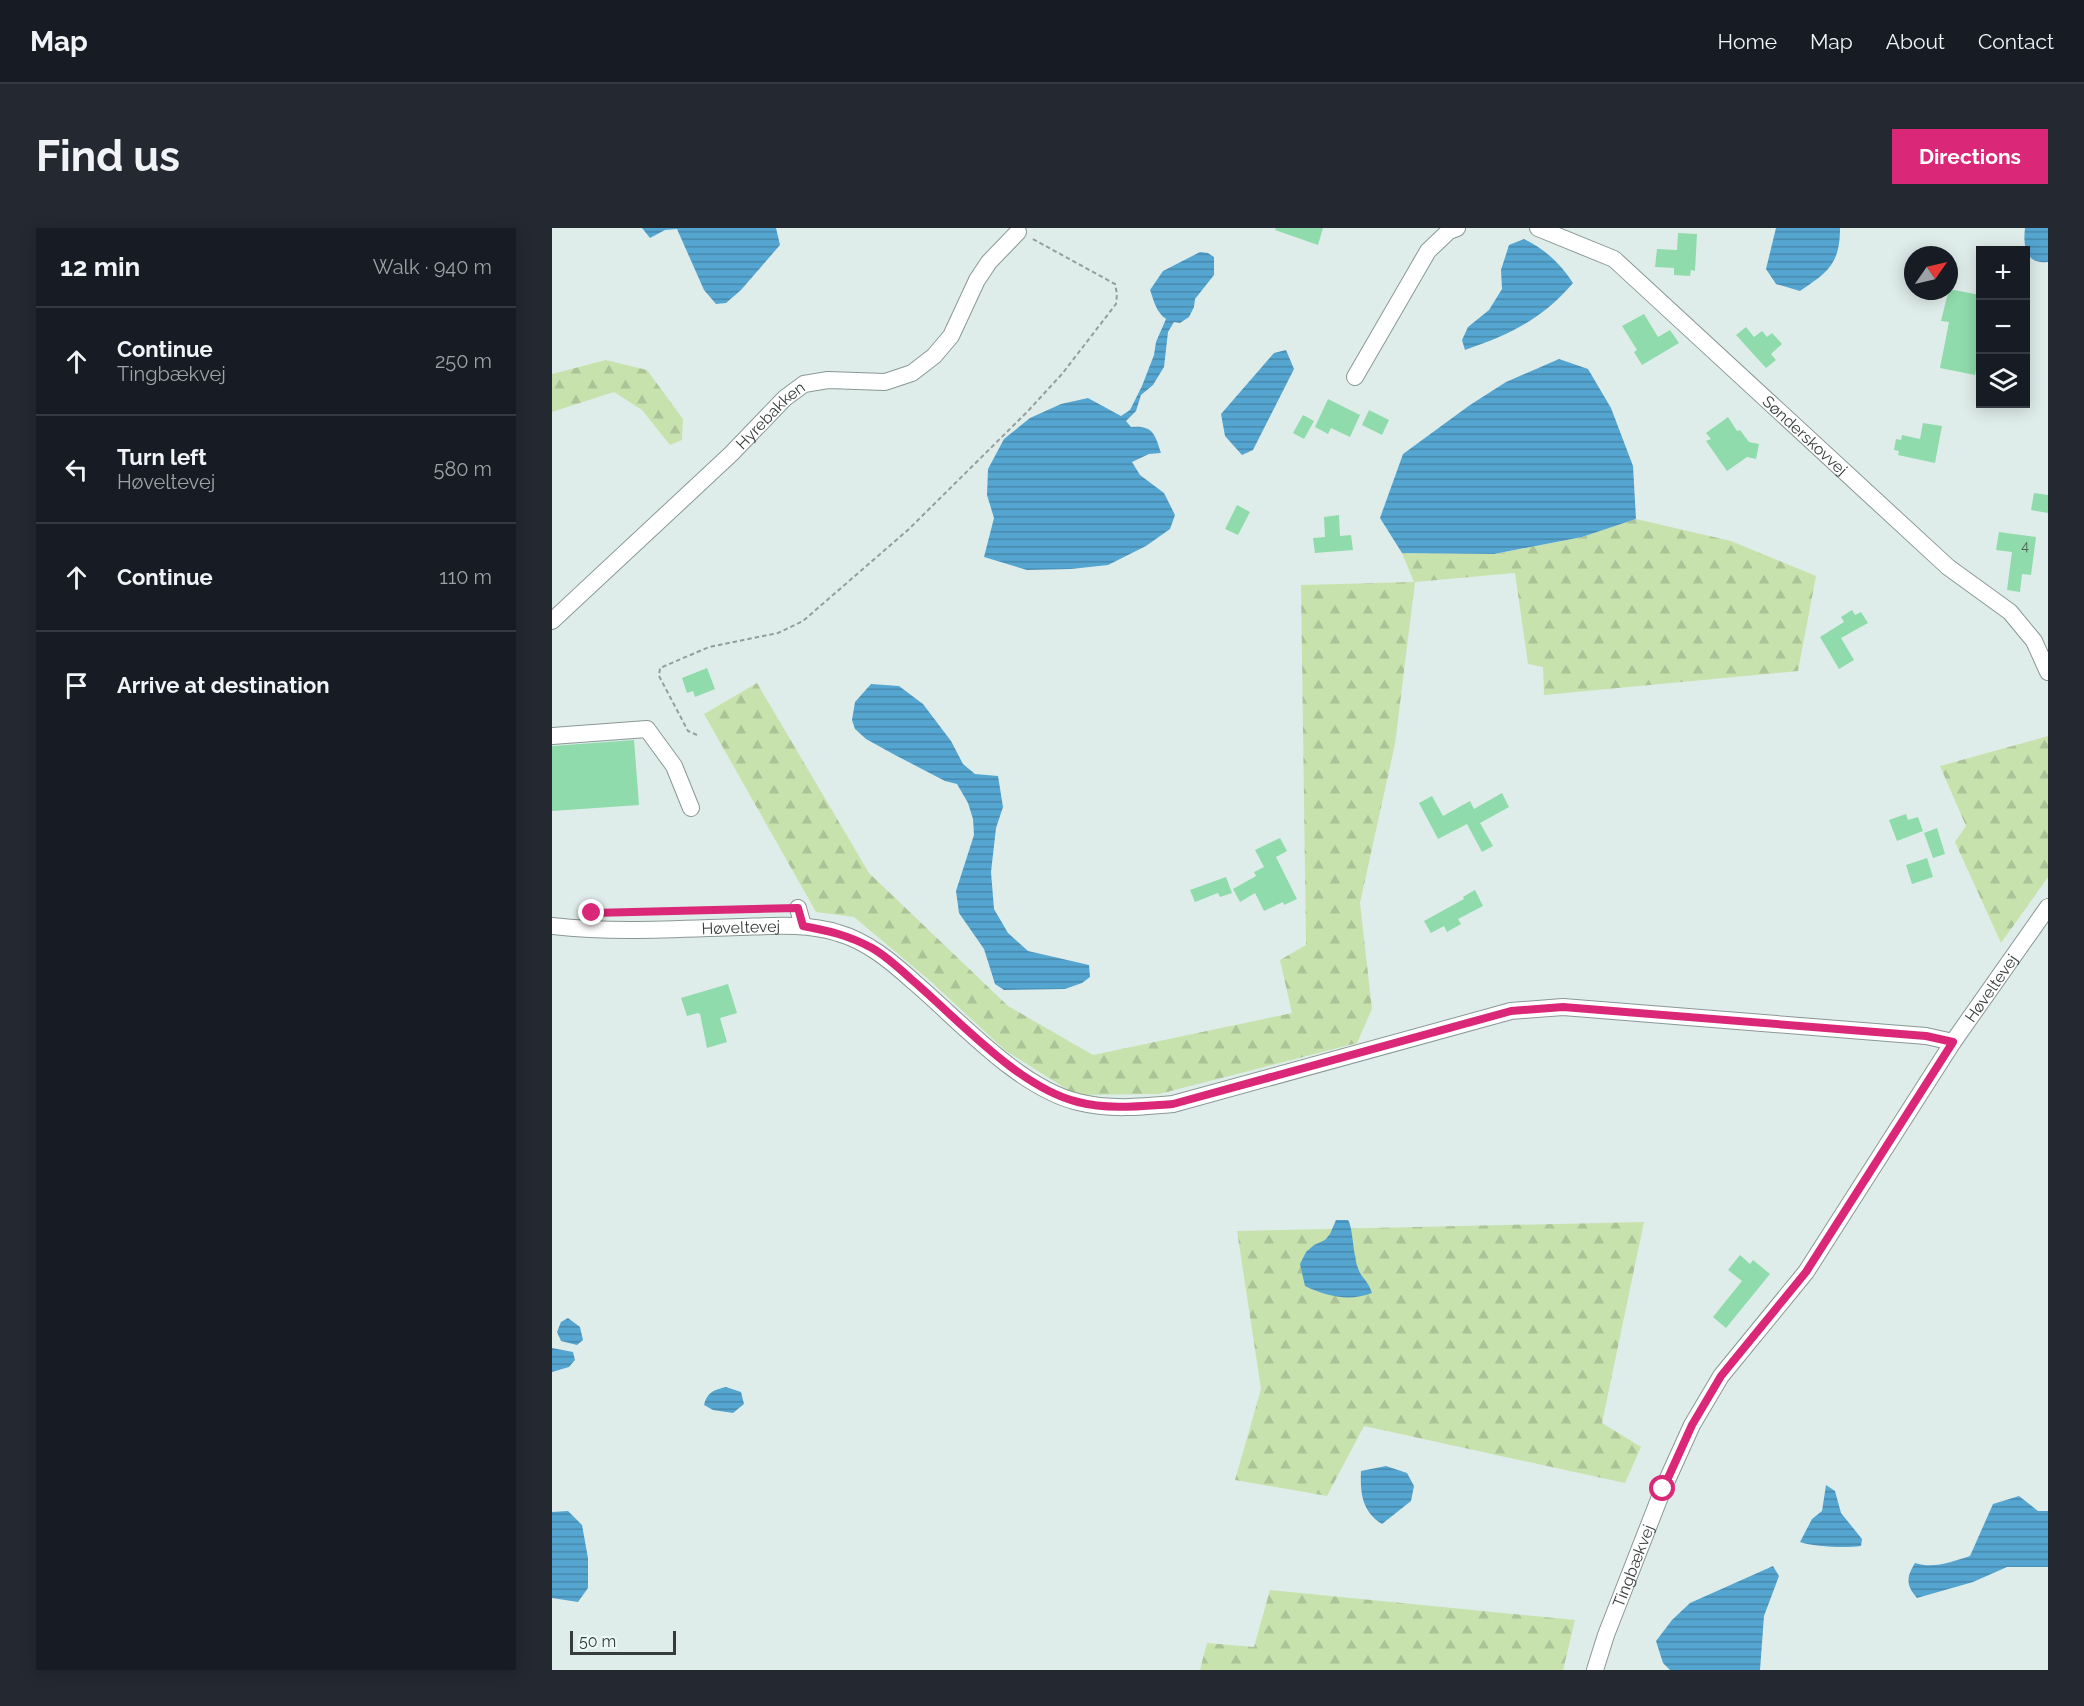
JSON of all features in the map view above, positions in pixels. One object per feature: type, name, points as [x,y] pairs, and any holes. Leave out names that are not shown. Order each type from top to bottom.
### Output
[{"type":"street","points":[[1355,377],[1428,250],[1449,231],[1457,228]]},
{"type":"street","name":"Sønderskovvej","points":[[1538,228],[1614,259],[1948,567],[2010,612],[2034,641],[2048,672]]},
{"type":"street","name":"Hyrebakken","points":[[552,621],[731,454],[785,398],[804,384],[828,380],[885,382],[912,373],[934,356],[951,336],[977,280],[989,262],[1018,232]]},
{"type":"street","points":[[552,736],[647,729],[674,766],[691,808]]},
{"type":"street","name":"Høveltevej","points":[[552,926],[591,931],[803,926],[839,933],[873,949],[933,998],[1005,1063],[1040,1088],[1078,1102],[1126,1108],[1173,1104],[1511,1011],[1538,1008],[1563,1007],[1926,1036],[1953,1042],[2048,907]]},
{"type":"street","points":[[798,908],[803,926]]},
{"type":"street","name":"Tingbækvej","points":[[1595,1670],[1606,1635],[1663,1489],[1692,1425],[1721,1376],[1806,1272],[1953,1042]]},
{"type":"path","points":[[697,735],[688,731],[658,676],[660,668],[709,647],[778,633],[803,621],[909,529],[1018,421],[1062,374],[1116,304],[1118,294],[1115,284],[1018,232]]},
{"type":"path","points":[[592,913],[798,908]]},
{"type":"green space","points":[[606,360],[647,370],[683,419],[682,440],[670,445],[642,410],[614,392],[552,412],[552,374]]},
{"type":"green space","points":[[1636,519],[1731,541],[1816,576],[1798,671],[1544,695],[1543,667],[1528,664],[1515,573],[1415,582],[1395,744],[1360,903],[1372,1009],[1357,1043],[1159,1094],[1076,1095],[1006,1051],[929,980],[854,917],[816,912],[704,714],[757,683],[869,873],[1008,1006],[1093,1055],[1292,1013],[1280,960],[1306,945],[1301,585],[1414,582],[1402,553],[1495,554],[1582,537]]},
{"type":"green space","points":[[2048,736],[2048,877],[2001,943],[1955,842],[1966,826],[1940,766]]},
{"type":"green space","points":[[1644,1222],[1602,1423],[1641,1447],[1625,1483],[1364,1426],[1327,1496],[1235,1480],[1261,1389],[1237,1231]]},
{"type":"green space","points":[[1270,1590],[1575,1620],[1563,1670],[1200,1670],[1207,1643],[1254,1647]]},
{"type":"water","points":[[642,228],[776,228],[780,245],[741,290],[726,303],[716,304],[704,290],[677,229],[665,230],[650,238]]},
{"type":"water","points":[[1776,228],[1840,228],[1835,259],[1825,272],[1800,291],[1776,284],[1766,269]]},
{"type":"water","points":[[2025,228],[2048,228],[2048,262],[2040,262],[2030,257],[2030,246],[2025,246]]},
{"type":"water","points":[[1524,239],[1539,247],[1552,258],[1573,283],[1537,316],[1511,332],[1465,350],[1462,340],[1468,327],[1489,310],[1502,289],[1501,270],[1509,245]]},
{"type":"water","points":[[1200,252],[1214,257],[1214,275],[1195,299],[1189,317],[1180,323],[1174,322],[1168,332],[1164,367],[1153,385],[1141,395],[1136,411],[1126,421],[1131,427],[1149,429],[1157,441],[1161,453],[1149,454],[1132,462],[1140,475],[1164,493],[1175,515],[1170,529],[1146,546],[1108,565],[1027,570],[984,557],[994,518],[987,495],[988,469],[1004,439],[1030,418],[1061,404],[1088,398],[1121,416],[1130,410],[1142,386],[1166,319],[1158,310],[1150,290],[1163,271]]},
{"type":"water","points":[[1286,350],[1294,369],[1253,450],[1242,455],[1225,436],[1221,414],[1274,353]]},
{"type":"water","points":[[1559,359],[1588,369],[1611,408],[1633,466],[1636,519],[1582,537],[1494,554],[1402,553],[1380,518],[1403,454],[1506,382]]},
{"type":"water","points":[[871,684],[899,686],[923,704],[951,741],[963,764],[975,774],[998,776],[1003,807],[996,828],[991,872],[994,909],[1008,933],[1028,951],[1089,965],[1090,977],[1082,983],[1065,989],[1004,990],[995,984],[984,949],[959,913],[956,891],[974,835],[973,819],[968,803],[957,784],[945,781],[895,755],[866,739],[855,729],[852,720],[855,702]]},
{"type":"water","points":[[1336,1220],[1348,1220],[1358,1268],[1372,1293],[1355,1297],[1338,1297],[1305,1286],[1300,1264],[1306,1252],[1330,1234]]},
{"type":"water","points":[[568,1318],[580,1327],[583,1340],[577,1345],[561,1341],[557,1332],[561,1322]]},
{"type":"water","points":[[552,1348],[573,1352],[575,1360],[569,1367],[552,1372]]},
{"type":"water","points":[[726,1387],[741,1392],[744,1404],[733,1413],[713,1410],[704,1405],[712,1392]]},
{"type":"water","points":[[1386,1466],[1407,1473],[1414,1486],[1411,1501],[1382,1524],[1366,1508],[1361,1487],[1361,1471]]},
{"type":"water","points":[[1826,1485],[1835,1491],[1841,1513],[1862,1539],[1861,1546],[1830,1547],[1800,1542],[1812,1519],[1822,1511]]},
{"type":"water","points":[[2019,1496],[2038,1511],[2048,1511],[2048,1567],[2007,1567],[1973,1582],[1917,1598],[1908,1581],[1915,1563],[1936,1565],[1970,1556],[1993,1504]]},
{"type":"water","points":[[568,1511],[582,1525],[588,1558],[588,1588],[578,1602],[552,1598],[552,1512]]},
{"type":"water","points":[[1773,1566],[1779,1576],[1764,1616],[1760,1670],[1670,1670],[1663,1663],[1656,1641],[1672,1620],[1690,1603]]},
{"type":"building","points":[[1276,228],[1323,228],[1318,245],[1275,230]]},
{"type":"building","points":[[1678,233],[1697,234],[1695,271],[1691,270],[1690,276],[1674,275],[1674,268],[1655,267],[1657,249],[1677,250]]},
{"type":"building","points":[[1958,291],[1976,294],[1975,375],[1940,368],[1949,322],[1941,321],[1946,300],[1958,300]]},
{"type":"building","points":[[1644,314],[1658,337],[1670,330],[1679,343],[1642,365],[1634,352],[1637,350],[1622,326]]},
{"type":"building","points":[[1746,327],[1754,337],[1762,331],[1767,337],[1772,333],[1782,344],[1771,354],[1776,360],[1766,368],[1736,335]]},
{"type":"building","points":[[1328,399],[1360,415],[1350,437],[1331,428],[1328,434],[1315,427]]},
{"type":"building","points":[[1369,410],[1389,420],[1382,435],[1362,425]]},
{"type":"building","points":[[1303,415],[1314,421],[1304,439],[1293,433]]},
{"type":"building","points":[[1728,417],[1737,431],[1740,430],[1749,442],[1759,444],[1756,459],[1747,457],[1727,471],[1706,441],[1711,439],[1706,433]]},
{"type":"building","points":[[1923,423],[1942,426],[1935,463],[1898,455],[1899,451],[1894,450],[1896,439],[1901,440],[1902,435],[1920,439]]},
{"type":"building","points":[[2034,493],[2048,495],[2048,513],[2031,510]]},
{"type":"building","points":[[1237,505],[1250,512],[1238,535],[1225,529]]},
{"type":"building","points":[[1339,515],[1340,536],[1351,535],[1353,550],[1315,553],[1313,538],[1325,537],[1324,517]]},
{"type":"building","points":[[1999,532],[2036,537],[2031,575],[2022,574],[2020,592],[2007,590],[2012,552],[1996,550]]},
{"type":"building","points":[[1852,610],[1855,615],[1861,612],[1868,623],[1841,638],[1854,660],[1839,669],[1820,637],[1844,622],[1841,617]]},
{"type":"building","points":[[707,668],[715,689],[695,697],[693,691],[687,693],[682,678]]},
{"type":"building","points":[[634,740],[639,805],[552,811],[552,746]]},
{"type":"building","points":[[1502,793],[1509,807],[1480,823],[1493,846],[1482,852],[1467,824],[1438,839],[1419,803],[1432,796],[1443,816],[1470,801],[1474,809]]},
{"type":"building","points":[[1906,814],[1908,820],[1918,817],[1923,831],[1897,841],[1889,820]]},
{"type":"building","points":[[1937,828],[1945,854],[1933,858],[1924,833]]},
{"type":"building","points":[[1280,838],[1287,851],[1276,857],[1297,899],[1284,905],[1283,902],[1264,911],[1255,893],[1240,902],[1233,889],[1256,876],[1254,872],[1264,867],[1255,850]]},
{"type":"building","points":[[1927,858],[1933,877],[1912,884],[1906,865]]},
{"type":"building","points":[[1226,877],[1232,893],[1220,897],[1218,893],[1195,902],[1190,890]]},
{"type":"building","points":[[1475,890],[1483,906],[1458,919],[1461,924],[1447,932],[1444,926],[1431,933],[1424,921],[1464,899],[1463,897]]},
{"type":"building","points":[[728,984],[737,1013],[720,1018],[727,1042],[707,1048],[700,1014],[687,1016],[681,998]]},
{"type":"building","points":[[1740,1255],[1750,1264],[1753,1260],[1770,1274],[1726,1328],[1713,1317],[1742,1281],[1728,1270]]},
{"type":"route","points":[[592,913],[798,908],[803,926],[839,933],[873,949],[903,972],[1005,1063],[1040,1088],[1078,1102],[1126,1108],[1173,1104],[1511,1011],[1538,1008],[1563,1007],[1926,1036],[1953,1042],[1806,1272],[1721,1376],[1692,1425],[1663,1489]]}]
